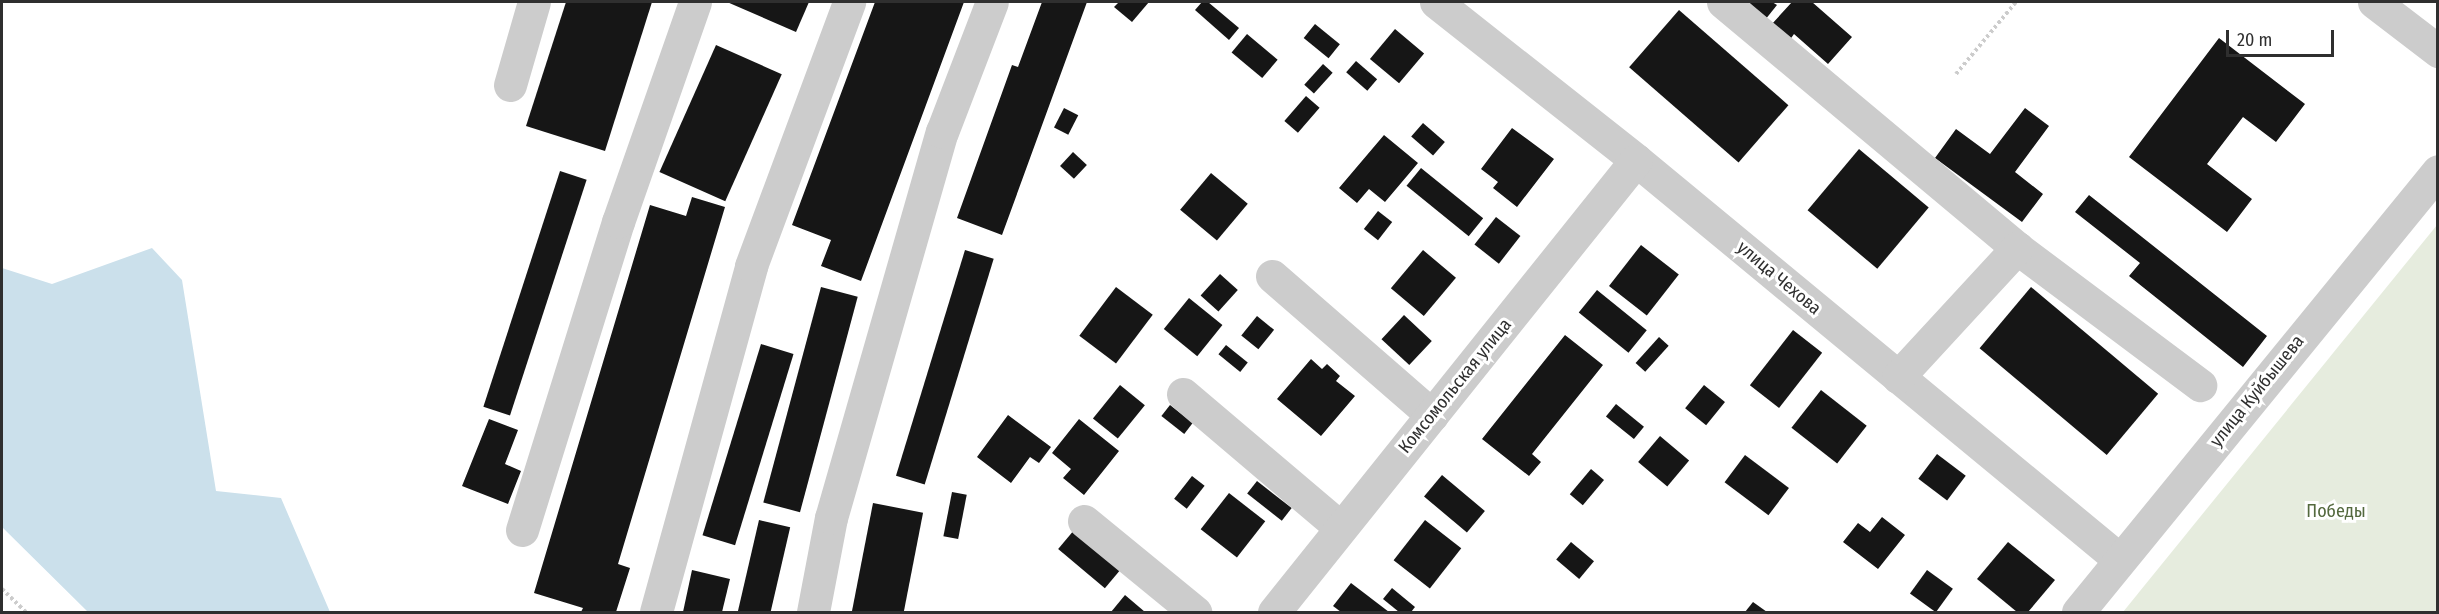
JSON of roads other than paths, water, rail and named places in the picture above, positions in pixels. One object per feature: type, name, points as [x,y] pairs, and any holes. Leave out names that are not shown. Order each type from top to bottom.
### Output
[{"type":"street","points":[[510,85],[534,2]]},
{"type":"street","points":[[522,530],[618,222],[695,2]]},
{"type":"street","points":[[656,612],[751,266],[849,2]]},
{"type":"street","points":[[813,612],[831,518],[942,132],[992,2]]},
{"type":"street","name":"улица Чехова","points":[[1436,2],[1636,160],[2120,559]]},
{"type":"street","points":[[1724,2],[2017,248],[2200,385]]},
{"type":"street","points":[[2374,2],[2438,51]]},
{"type":"street","name":"Комсомольская улица","points":[[1274,612],[1636,160]]},
{"type":"street","name":"улица Куйбышева","points":[[2078,612],[2438,171]]},
{"type":"street","points":[[1899,377],[2017,248]]},
{"type":"street","points":[[1272,276],[1432,415]]},
{"type":"street","points":[[1183,394],[1340,528]]},
{"type":"street","points":[[1084,521],[1194,612]]},
{"type":"water","points":[[152,248],[182,280],[216,491],[281,498],[330,612],[88,612],[2,527],[2,268],[52,284]]},
{"type":"park label","name":"Победы","points":[[2336,511]]}]
